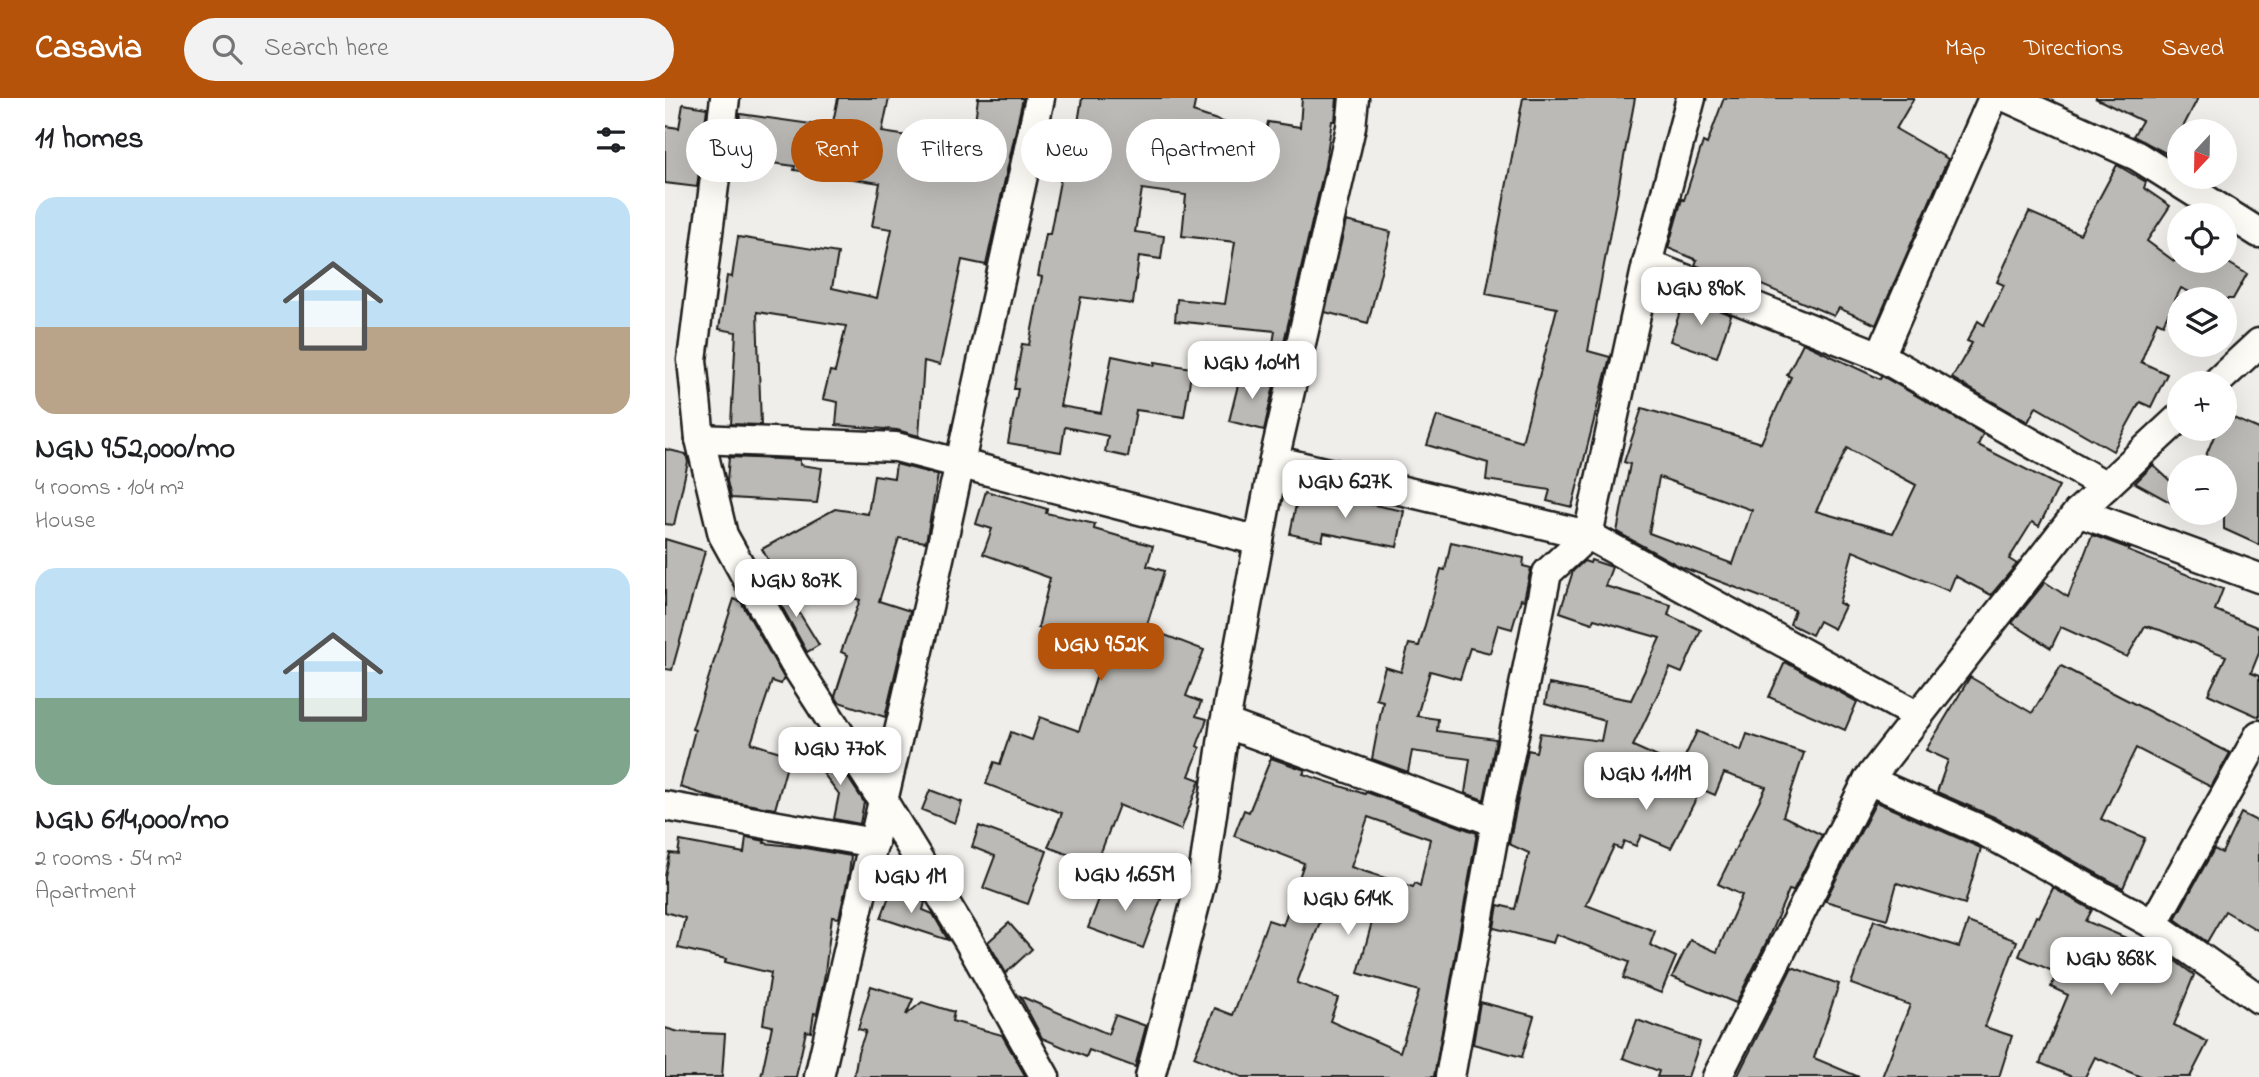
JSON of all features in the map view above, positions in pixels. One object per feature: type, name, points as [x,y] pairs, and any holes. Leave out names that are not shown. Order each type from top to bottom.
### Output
[{"type":"street","points":[[725,98],[692,360],[700,439],[723,534],[794,663],[968,940],[1045,1077]]},
{"type":"street","points":[[820,1077],[960,465],[1040,98]]},
{"type":"street","points":[[1150,1077],[1204,870],[1224,723],[1274,460],[1351,127],[1354,98]]},
{"type":"street","points":[[1450,1077],[1496,822],[1546,573],[1588,535],[1647,264],[1691,98]]},
{"type":"street","points":[[1880,356],[1993,98]]},
{"type":"street","points":[[2008,98],[2137,156],[2259,233]]},
{"type":"street","points":[[1647,264],[1880,356],[2106,486]]},
{"type":"street","points":[[2229,371],[2259,343]]},
{"type":"street","points":[[1717,1077],[1868,780],[2078,512],[2167,429]]},
{"type":"street","points":[[700,439],[896,447],[1259,541]]},
{"type":"street","points":[[1274,460],[1588,535],[1918,716]]},
{"type":"street","points":[[2078,512],[2259,578]]},
{"type":"street","points":[[1224,723],[1496,822]]},
{"type":"street","points":[[2153,924],[2259,736]]},
{"type":"street","points":[[1868,780],[1986,832],[2153,924],[2259,999]]},
{"type":"street","points":[[665,806],[874,843]]},
{"type":"building","points":[[838,98],[889,98],[883,127],[883,119],[834,119]]},
{"type":"building","points":[[978,98],[1023,98],[1007,170],[1007,119],[975,119]]},
{"type":"building","points":[[1082,98],[1196,98],[1193,112],[1214,119],[1126,119],[1126,182],[1280,182],[1280,124],[1300,127],[1302,98],[1337,98],[1335,121],[1332,121],[1325,166],[1279,363],[1270,362],[1275,331],[1175,321],[1177,299],[1225,304],[1235,242],[1182,236],[1186,195],[1142,189],[1135,232],[1164,236],[1161,259],[1139,256],[1133,304],[1081,297],[1060,406],[1101,413],[1112,356],[1155,365],[1155,362],[1192,368],[1184,417],[1136,410],[1128,457],[1105,452],[1108,436],[1065,427],[1061,452],[1008,443],[1018,389],[1014,389],[1022,344],[1029,345],[1042,277],[1038,276],[1046,234],[1050,234],[1060,182],[1112,182],[1112,119],[1079,119]]},
{"type":"building","points":[[1523,98],[1635,98],[1588,351],[1610,357],[1572,507],[1547,501],[1550,490],[1486,480],[1488,463],[1427,445],[1437,416],[1522,442],[1557,308],[1486,294]]},
{"type":"building","points":[[1724,98],[1914,98],[1896,129],[1948,159],[1876,325],[1839,308],[1834,316],[1743,277],[1741,283],[1695,265],[1697,260],[1668,248],[1703,142],[1707,144]]},
{"type":"building","points":[[2095,98],[2198,98],[2187,119],[2167,119],[2167,154],[2133,136],[2142,121]]},
{"type":"building","points":[[683,104],[707,108],[706,119],[686,119],[686,182],[698,182],[697,187],[665,183],[665,126],[679,128]]},
{"type":"building","points":[[740,114],[775,119],[739,119]]},
{"type":"building","points":[[777,119],[791,121],[791,165],[777,164]]},
{"type":"building","points":[[883,132],[897,134],[897,182],[1004,182],[986,265],[962,260],[940,365],[924,361],[919,436],[897,430],[836,425],[838,402],[823,399],[830,371],[835,372],[846,326],[757,312],[761,425],[731,424],[736,332],[719,329],[727,276],[732,277],[738,237],[838,253],[832,288],[877,298],[892,229],[872,226],[880,183],[873,182],[883,182]]},
{"type":"building","points":[[2117,165],[2146,182],[2144,188],[2167,204],[2167,211],[2147,241],[2167,256],[2167,273],[2237,273],[2237,268],[2247,274],[2237,292],[2237,287],[2167,287],[2167,316],[2163,324],[2157,321],[2141,362],[2167,374],[2151,407],[2140,402],[2113,451],[2036,407],[2028,422],[1952,378],[1972,343],[1967,341],[1978,321],[1984,325],[2004,285],[1997,282],[2029,212],[2080,234]]},
{"type":"building","points":[[1346,221],[1391,232],[1368,323],[1325,312]]},
{"type":"building","points":[[1685,297],[1731,315],[1717,357],[1670,341]]},
{"type":"building","points":[[1803,343],[1880,379],[1882,376],[1983,434],[1978,445],[2059,486],[2039,526],[2032,522],[2009,559],[2017,564],[1991,595],[1955,576],[1949,591],[1853,551],[1839,603],[1845,606],[1834,629],[1819,621],[1812,635],[1790,624],[1795,610],[1679,566],[1617,532],[1630,464],[1624,462],[1642,408],[1761,443],[1791,377],[1787,375]],"holes":[[[1847,448],[1916,485],[1893,533],[1816,511]],[[1659,477],[1752,510],[1733,564],[1649,533]]]},
{"type":"building","points":[[1241,373],[1275,381],[1264,430],[1229,421]]},
{"type":"building","points":[[2237,420],[2259,429],[2259,545],[2224,529],[2224,525],[2237,525],[2237,455],[2206,455],[2212,441],[2237,441]]},
{"type":"building","points":[[665,449],[686,454],[688,462],[674,525],[665,524]]},
{"type":"building","points":[[729,457],[800,460],[800,465],[822,468],[817,503],[731,498],[727,481]]},
{"type":"building","points":[[896,464],[938,475],[926,542],[899,538],[879,601],[910,611],[885,717],[839,702],[835,696],[848,655],[841,652],[860,600],[777,576],[762,549],[835,509],[868,514],[874,475],[894,478]]},
{"type":"building","points":[[2153,465],[2167,478],[2167,500],[2135,483]]},
{"type":"building","points":[[1299,490],[1404,511],[1397,547],[1324,533],[1322,541],[1290,534]]},
{"type":"building","points":[[986,491],[1047,509],[1046,513],[1095,524],[1094,529],[1153,546],[1147,566],[1164,571],[1146,628],[1204,650],[1186,696],[1201,702],[1196,716],[1207,719],[1189,776],[1200,780],[1181,830],[1119,805],[1096,865],[1048,847],[1062,813],[986,784],[994,762],[1000,764],[1011,732],[1032,740],[1040,717],[1079,731],[1102,659],[1085,653],[1089,640],[1038,628],[1050,578],[983,554],[992,529],[976,524]]},
{"type":"building","points":[[2092,535],[2223,589],[2215,610],[2259,628],[2259,653],[2251,673],[2259,676],[2259,717],[2208,694],[2226,656],[2160,630],[2145,626],[2127,657],[2061,627],[2051,648],[2012,623],[2045,582],[2068,597]]},
{"type":"building","points":[[665,539],[705,551],[672,670],[665,669]]},
{"type":"building","points":[[1451,542],[1524,558],[1523,566],[1531,568],[1524,600],[1521,599],[1512,629],[1498,625],[1490,653],[1470,648],[1460,679],[1430,671],[1417,716],[1438,719],[1437,731],[1496,739],[1484,800],[1465,793],[1470,759],[1412,751],[1408,772],[1372,759],[1383,701],[1376,699],[1385,667],[1401,672],[1409,644],[1419,646],[1441,569],[1445,570]]},
{"type":"building","points":[[1591,560],[1612,567],[1605,586],[1671,605],[1668,615],[1701,630],[1682,673],[1670,668],[1633,746],[1681,765],[1697,731],[1741,751],[1747,734],[1804,753],[1783,816],[1822,835],[1793,891],[1789,890],[1736,1003],[1672,977],[1690,940],[1717,952],[1742,895],[1718,884],[1766,787],[1724,773],[1715,795],[1701,789],[1671,848],[1641,835],[1636,846],[1624,841],[1621,849],[1614,846],[1586,905],[1655,931],[1650,945],[1676,957],[1661,993],[1623,978],[1629,962],[1556,934],[1553,943],[1494,928],[1498,905],[1515,909],[1529,853],[1509,844],[1528,750],[1536,752],[1540,733],[1601,741],[1605,721],[1545,704],[1549,684],[1631,700],[1660,638],[1594,619],[1592,623],[1560,612],[1573,571],[1584,561],[1590,563]]},
{"type":"building","points":[[781,583],[819,645],[807,652],[772,589]]},
{"type":"building","points":[[734,599],[741,602],[784,678],[781,684],[772,681],[751,743],[790,755],[775,809],[718,799],[680,787],[695,730],[692,729]]},
{"type":"building","points":[[1785,662],[1857,702],[1845,730],[1769,697]]},
{"type":"building","points":[[2061,666],[2230,753],[2211,787],[2136,748],[2101,819],[2145,838],[2123,888],[1994,817],[1937,792],[1948,760],[1926,750],[1970,677],[2032,713]]},
{"type":"building","points":[[826,744],[864,802],[860,824],[834,819],[839,794],[810,756]]},
{"type":"building","points":[[1271,758],[1305,770],[1303,774],[1365,794],[1366,792],[1477,833],[1434,1077],[1242,1077],[1194,1057],[1215,1008],[1233,1015],[1268,920],[1283,925],[1304,863],[1234,836],[1244,810],[1249,812]],"holes":[[[1368,817],[1430,839],[1420,886],[1415,883],[1413,887],[1351,867]],[[1326,906],[1372,922],[1358,973],[1419,991],[1400,1052],[1330,1021],[1338,998],[1297,983]]]},
{"type":"building","points":[[930,790],[962,802],[955,823],[922,810]]},
{"type":"building","points":[[1876,802],[1981,848],[1965,904],[1897,883],[1887,919],[1825,901]]},
{"type":"building","points":[[2241,813],[2259,822],[2259,931],[2225,911],[2207,942],[2175,919],[2214,849],[2222,853]]},
{"type":"building","points":[[979,826],[1047,851],[1028,904],[983,888],[995,856],[972,847]]},
{"type":"building","points":[[746,837],[765,841],[764,843],[851,856],[839,918],[832,917],[817,1014],[814,1013],[811,1032],[806,1031],[796,1077],[761,1077],[772,1026],[763,1024],[771,973],[678,948],[685,918],[665,912],[665,876],[670,853],[678,854],[680,841],[744,853]]},
{"type":"building","points":[[1107,878],[1161,899],[1143,948],[1088,928]]},
{"type":"building","points":[[2053,888],[2092,910],[2086,921],[2152,949],[2154,945],[2194,975],[2174,1025],[2208,1042],[2190,1077],[2141,1077],[2095,1057],[2085,1077],[2072,1077],[2040,1063],[2068,995],[2051,987],[2057,973],[2019,956],[2036,916],[2039,917]]},
{"type":"building","points":[[891,891],[925,902],[923,910],[933,914],[948,940],[881,918]]},
{"type":"building","points":[[1874,920],[1959,947],[1968,922],[2017,941],[1985,1027],[2012,1036],[1999,1077],[1882,1077],[1910,1005],[1851,984]]},
{"type":"building","points":[[1009,923],[1032,949],[1006,973],[988,942]]},
{"type":"building","points":[[1792,967],[1839,984],[1814,1058],[1859,1077],[1737,1077]]},
{"type":"building","points":[[871,986],[913,999],[906,1015],[922,1002],[954,1012],[952,1021],[1002,1035],[1026,1077],[854,1077],[858,1052],[866,1031],[858,1029]]},
{"type":"building","points":[[1020,996],[1108,1034],[1115,1015],[1146,1026],[1135,1067],[1089,1050],[1086,1057],[1042,1038]]},
{"type":"building","points":[[1480,1002],[1534,1016],[1522,1057],[1473,1044]]},
{"type":"building","points":[[1637,1020],[1700,1042],[1688,1077],[1657,1077],[1659,1071],[1623,1058]]},
{"type":"building","points":[[665,1028],[679,1032],[725,1034],[722,1077],[665,1077]]}]
